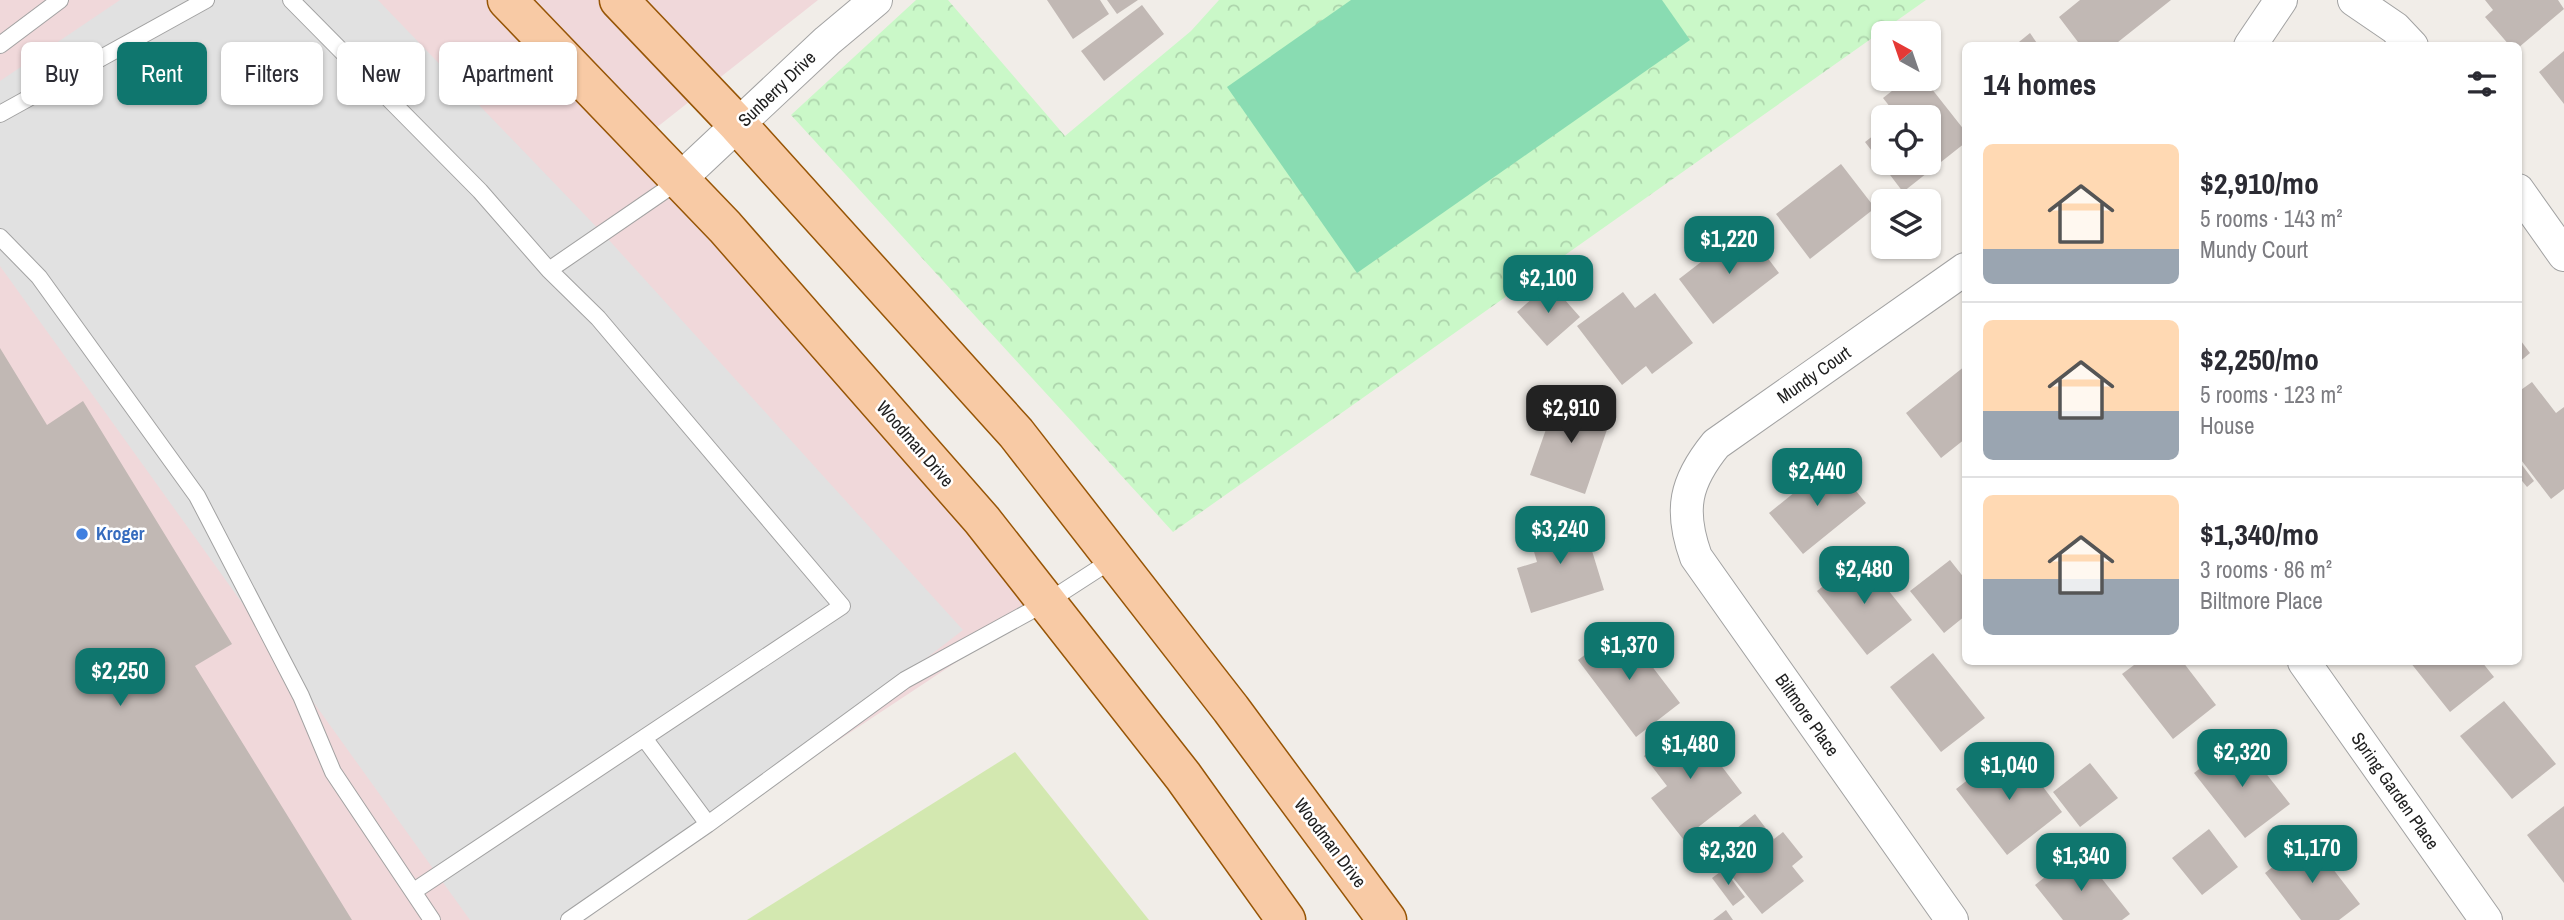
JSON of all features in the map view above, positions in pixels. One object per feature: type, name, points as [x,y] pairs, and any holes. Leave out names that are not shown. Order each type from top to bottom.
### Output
[{"type":"main road","name":"Woodman Drive","points":[[507,0],[725,227],[982,520],[1183,776],[1286,920]]},
{"type":"main road","name":"Woodman Drive","points":[[619,0],[738,125],[1007,423],[1231,709],[1388,920]]},
{"type":"street","name":"Sunberry Drive","points":[[680,180],[827,41],[876,0]]},
{"type":"street","points":[[2253,42],[2281,0]]},
{"type":"street","points":[[2354,0],[2395,28],[2408,42]]},
{"type":"street","points":[[2522,196],[2564,255]]},
{"type":"street","name":"Mundy Court","points":[[1686,500],[1699,464],[1716,444],[1962,271]]},
{"type":"street","name":"Biltmore Place","points":[[1686,500],[1687,532],[1696,557],[1952,920]]},
{"type":"street","name":"Spring Garden Place","points":[[2306,665],[2486,920]]},
{"type":"lane","points":[[0,46],[60,0]]},
{"type":"lane","points":[[0,114],[206,0]]},
{"type":"lane","points":[[291,0],[480,191],[549,270],[607,328],[842,606],[414,891]]},
{"type":"lane","points":[[549,270],[680,180]]},
{"type":"lane","points":[[0,237],[39,277],[197,496],[301,696],[333,772],[432,920]]},
{"type":"lane","points":[[569,920],[708,824],[905,680],[1047,602],[1115,558]]},
{"type":"lane","points":[[644,738],[708,824]]},
{"type":"shaded area","points":[[0,0],[818,0],[642,139],[1047,602],[567,920],[0,920]]},
{"type":"shaded area","points":[[120,0],[378,0],[418,42],[337,42],[337,105],[425,105],[425,49],[439,63],[439,105],[479,105],[608,239],[963,630],[586,920],[470,920],[0,266],[0,81],[21,67],[21,105],[103,105],[103,42],[58,42]]},
{"type":"green space","points":[[916,0],[948,0],[1065,136],[1191,31],[1219,0],[1926,0],[1896,21],[1871,21],[1871,39],[1173,532],[791,115]]},
{"type":"green space","points":[[1351,0],[1662,0],[1690,40],[1357,273],[1227,87]]},
{"type":"green space","points":[[1015,752],[1149,920],[747,920]]},
{"type":"building","points":[[1047,0],[1100,0],[1109,14],[1073,39]]},
{"type":"building","points":[[1107,0],[1138,0],[1117,14]]},
{"type":"building","points":[[2080,0],[2171,0],[2118,42],[2078,42],[2059,17]]},
{"type":"building","points":[[2485,0],[2558,0],[2564,9],[2522,45],[2522,42],[2507,42],[2485,17],[2493,10]]},
{"type":"building","points":[[1142,5],[1164,34],[1104,81],[1081,51]]},
{"type":"building","points":[[2030,33],[2036,42],[2019,42]]},
{"type":"building","points":[[2564,51],[2564,104],[2539,72]]},
{"type":"building","points":[[1892,91],[1933,91],[1962,127],[1962,145],[1941,162],[1941,105],[1889,105],[1883,98]]},
{"type":"building","points":[[1871,137],[1871,150],[1865,142]]},
{"type":"building","points":[[1841,164],[1871,203],[1871,211],[1810,259],[1776,214]]},
{"type":"building","points":[[1890,175],[1925,175],[1907,189],[1901,189]]},
{"type":"building","points":[[1745,228],[1779,273],[1713,324],[1679,279]]},
{"type":"building","points":[[1550,283],[1580,317],[1547,346],[1517,312]]},
{"type":"building","points":[[1623,292],[1635,308],[1655,293],[1693,343],[1652,374],[1646,366],[1622,385],[1577,326]]},
{"type":"building","points":[[2522,342],[2530,353],[2522,360]]},
{"type":"building","name":"Kroger","points":[[0,348],[47,425],[83,401],[232,644],[195,666],[352,920],[0,920]]},
{"type":"building","points":[[1962,368],[1962,441],[1941,458],[1906,413]]},
{"type":"building","points":[[2532,382],[2556,413],[2564,407],[2564,489],[2551,499],[2522,461],[2522,389]]},
{"type":"building","points":[[1558,395],[1612,415],[1585,494],[1530,475]]},
{"type":"building","points":[[1832,462],[1866,503],[1803,554],[1769,513]]},
{"type":"building","points":[[2522,465],[2534,481],[2527,487],[2522,481]]},
{"type":"building","points":[[1581,515],[1604,590],[1531,613],[1517,568],[1537,562],[1528,531]]},
{"type":"building","points":[[1861,556],[1912,620],[1867,655],[1817,591]]},
{"type":"building","points":[[1950,560],[1962,575],[1962,618],[1944,633],[1910,591]]},
{"type":"building","points":[[1622,627],[1680,703],[1636,737],[1578,660]]},
{"type":"building","points":[[1933,653],[1985,718],[1941,752],[1890,687]]},
{"type":"building","points":[[2134,665],[2185,665],[2216,705],[2173,739],[2122,674]]},
{"type":"building","points":[[2412,665],[2484,665],[2494,677],[2450,712]]},
{"type":"building","points":[[2504,701],[2556,764],[2512,799],[2460,736]]},
{"type":"building","points":[[1688,722],[1742,793],[1683,839],[1651,798],[1667,786],[1644,756]]},
{"type":"building","points":[[2239,739],[2290,804],[2245,838],[2194,773]]},
{"type":"building","points":[[2005,751],[2021,772],[2028,767],[2062,812],[2007,855],[1956,789]]},
{"type":"building","points":[[2090,763],[2118,798],[2080,827],[2053,792]]},
{"type":"building","points":[[2564,806],[2564,883],[2527,835]]},
{"type":"building","points":[[1755,814],[1774,839],[1783,832],[1803,857],[1792,866],[1804,881],[1762,914],[1710,849]]},
{"type":"building","points":[[2209,829],[2238,867],[2202,895],[2172,858]]},
{"type":"building","points":[[2309,838],[2360,904],[2339,920],[2301,920],[2265,873]]},
{"type":"building","points":[[2079,850],[2130,914],[2122,920],[2063,920],[2035,885]]},
{"type":"building","points":[[1724,869],[1745,897],[1733,906],[1712,878]]},
{"type":"building","points":[[1726,910],[1733,920],[1713,920]]},
{"type":"place","name":"Kroger","points":[[82,534]]}]
